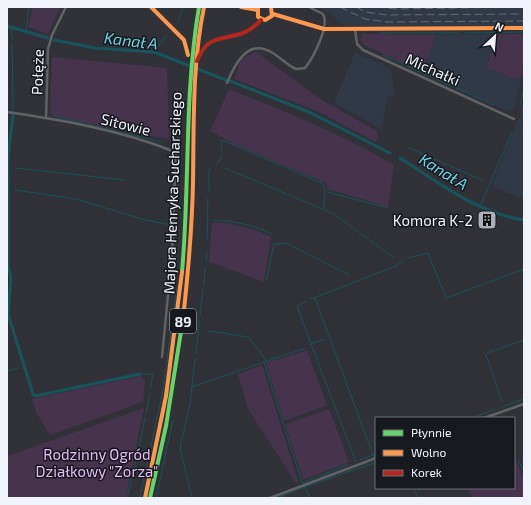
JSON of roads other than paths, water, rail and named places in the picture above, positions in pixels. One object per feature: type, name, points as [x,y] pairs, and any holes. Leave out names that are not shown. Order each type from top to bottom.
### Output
[{"type":"main road","points":[[151,7],[183,38],[188,47],[190,62]]},
{"type":"main road","points":[[241,7],[258,9],[257,15],[261,20]]},
{"type":"main road","points":[[271,7],[273,14]]},
{"type":"main road","name":"Majora Henryka Sucharskiego","points":[[145,498],[164,408],[180,296],[187,197],[188,80],[190,62],[201,8]]},
{"type":"main road","name":"Majora Henryka Sucharskiego","points":[[150,498],[169,415],[185,306],[192,207],[194,83],[201,8]]},
{"type":"main road","points":[[195,65],[202,50],[210,40],[245,33],[261,20],[269,19],[273,14]]},
{"type":"main road","points":[[273,14],[324,29]]},
{"type":"main road","name":"Michałki","points":[[324,29],[524,28]]},
{"type":"street","name":"Połęże","points":[[46,118],[49,42],[66,7]]},
{"type":"street","points":[[227,83],[236,63],[241,56],[249,51],[257,49],[270,51],[296,69],[304,68],[312,58],[326,21],[323,14],[309,7]]},
{"type":"street","name":"Michałki","points":[[355,29],[357,44],[363,50],[514,119]]},
{"type":"street","name":"Sitowie","points":[[7,112],[46,118],[134,137],[170,150],[176,150],[172,254],[162,356]]},
{"type":"street","points":[[487,417],[524,404]]},
{"type":"street","points":[[270,498],[375,458]]},
{"type":"waterway","points":[[26,31],[29,7]]},
{"type":"waterway","points":[[178,22],[183,7]]},
{"type":"waterway","name":"Kanał A","points":[[7,26],[48,38]]},
{"type":"waterway","points":[[11,27],[12,39]]},
{"type":"waterway","points":[[465,33],[524,32]]},
{"type":"waterway","points":[[379,33],[459,33]]},
{"type":"waterway","points":[[158,46],[167,35]]},
{"type":"waterway","name":"Kanał A","points":[[54,40],[95,48],[154,52],[226,80]]},
{"type":"waterway","points":[[12,44],[13,111]]},
{"type":"waterway","points":[[383,55],[494,105]]},
{"type":"waterway","name":"Kanał A","points":[[230,81],[309,112],[390,153]]},
{"type":"waterway","points":[[520,106],[524,88]]},
{"type":"waterway","points":[[13,115],[8,157],[8,265],[11,278],[8,314],[33,394],[35,396],[140,374]]},
{"type":"waterway","points":[[53,116],[161,142]]},
{"type":"waterway","points":[[480,207],[512,132]]},
{"type":"waterway","points":[[221,151],[222,140],[322,183],[325,189],[324,208]]},
{"type":"waterway","points":[[407,147],[484,181]]},
{"type":"waterway","points":[[215,165],[221,159],[221,156]]},
{"type":"waterway","name":"Kanał A","points":[[400,158],[444,187],[474,204],[490,211],[524,220]]},
{"type":"waterway","points":[[16,168],[125,180]]},
{"type":"waterway","points":[[209,191],[209,170],[211,168]]},
{"type":"waterway","points":[[225,168],[334,214],[394,258]]},
{"type":"waterway","points":[[15,190],[76,199],[145,220],[171,225]]},
{"type":"waterway","points":[[328,192],[388,208]]},
{"type":"waterway","points":[[207,239],[208,197]]},
{"type":"waterway","points":[[214,220],[244,224],[272,234]]},
{"type":"waterway","points":[[266,281],[274,244],[286,243],[349,275]]},
{"type":"waterway","points":[[206,261],[207,252]]},
{"type":"waterway","points":[[408,258],[428,253],[446,298],[524,269]]},
{"type":"waterway","points":[[311,299],[396,266],[403,260]]},
{"type":"waterway","points":[[204,284],[205,267]]},
{"type":"waterway","points":[[140,498],[163,390],[177,287]]},
{"type":"waterway","points":[[200,315],[203,289]]},
{"type":"waterway","points":[[315,298],[373,455],[375,454]]},
{"type":"waterway","points":[[307,301],[297,306],[311,344],[324,339]]},
{"type":"waterway","points":[[196,354],[199,320]]},
{"type":"waterway","points":[[192,387],[267,361],[248,337],[209,331]]},
{"type":"waterway","points":[[487,353],[524,340]]},
{"type":"waterway","points":[[311,344],[356,462]]},
{"type":"waterway","points":[[267,361],[306,348]]},
{"type":"waterway","points":[[486,355],[502,401]]},
{"type":"waterway","points":[[192,498],[180,448],[190,404],[195,359]]},
{"type":"waterway","points":[[264,362],[302,483],[347,465]]},
{"type":"waterway","points":[[7,371],[18,368]]},
{"type":"waterway","points":[[140,374],[153,374],[150,389]]},
{"type":"waterway","points":[[146,413],[150,394]]},
{"type":"waterway","points":[[501,407],[524,399]]},
{"type":"waterway","points":[[475,417],[494,410]]},
{"type":"waterway","points":[[137,457],[145,418]]},
{"type":"waterway","points":[[156,498],[173,420]]},
{"type":"waterway","points":[[360,460],[373,455]]},
{"type":"waterway","points":[[518,459],[524,472]]},
{"type":"waterway","points":[[127,498],[136,462]]},
{"type":"waterway","points":[[305,487],[375,462]]},
{"type":"waterway","points":[[277,498],[305,487],[310,498]]},
{"type":"waterway","points":[[414,489],[418,498]]},
{"type":"railway","points":[[340,7],[365,19],[387,22],[524,21]]},
{"type":"railway","points":[[356,7],[366,12],[387,15],[524,14]]},
{"type":"railway","points":[[377,7],[396,9],[521,7]]},
{"type":"place","name":"Komora K-2","points":[[487,220]]},
{"type":"park label","name":"Rodzinny Ogród Działkowy \"Zorza\"","points":[[97,462]]}]
